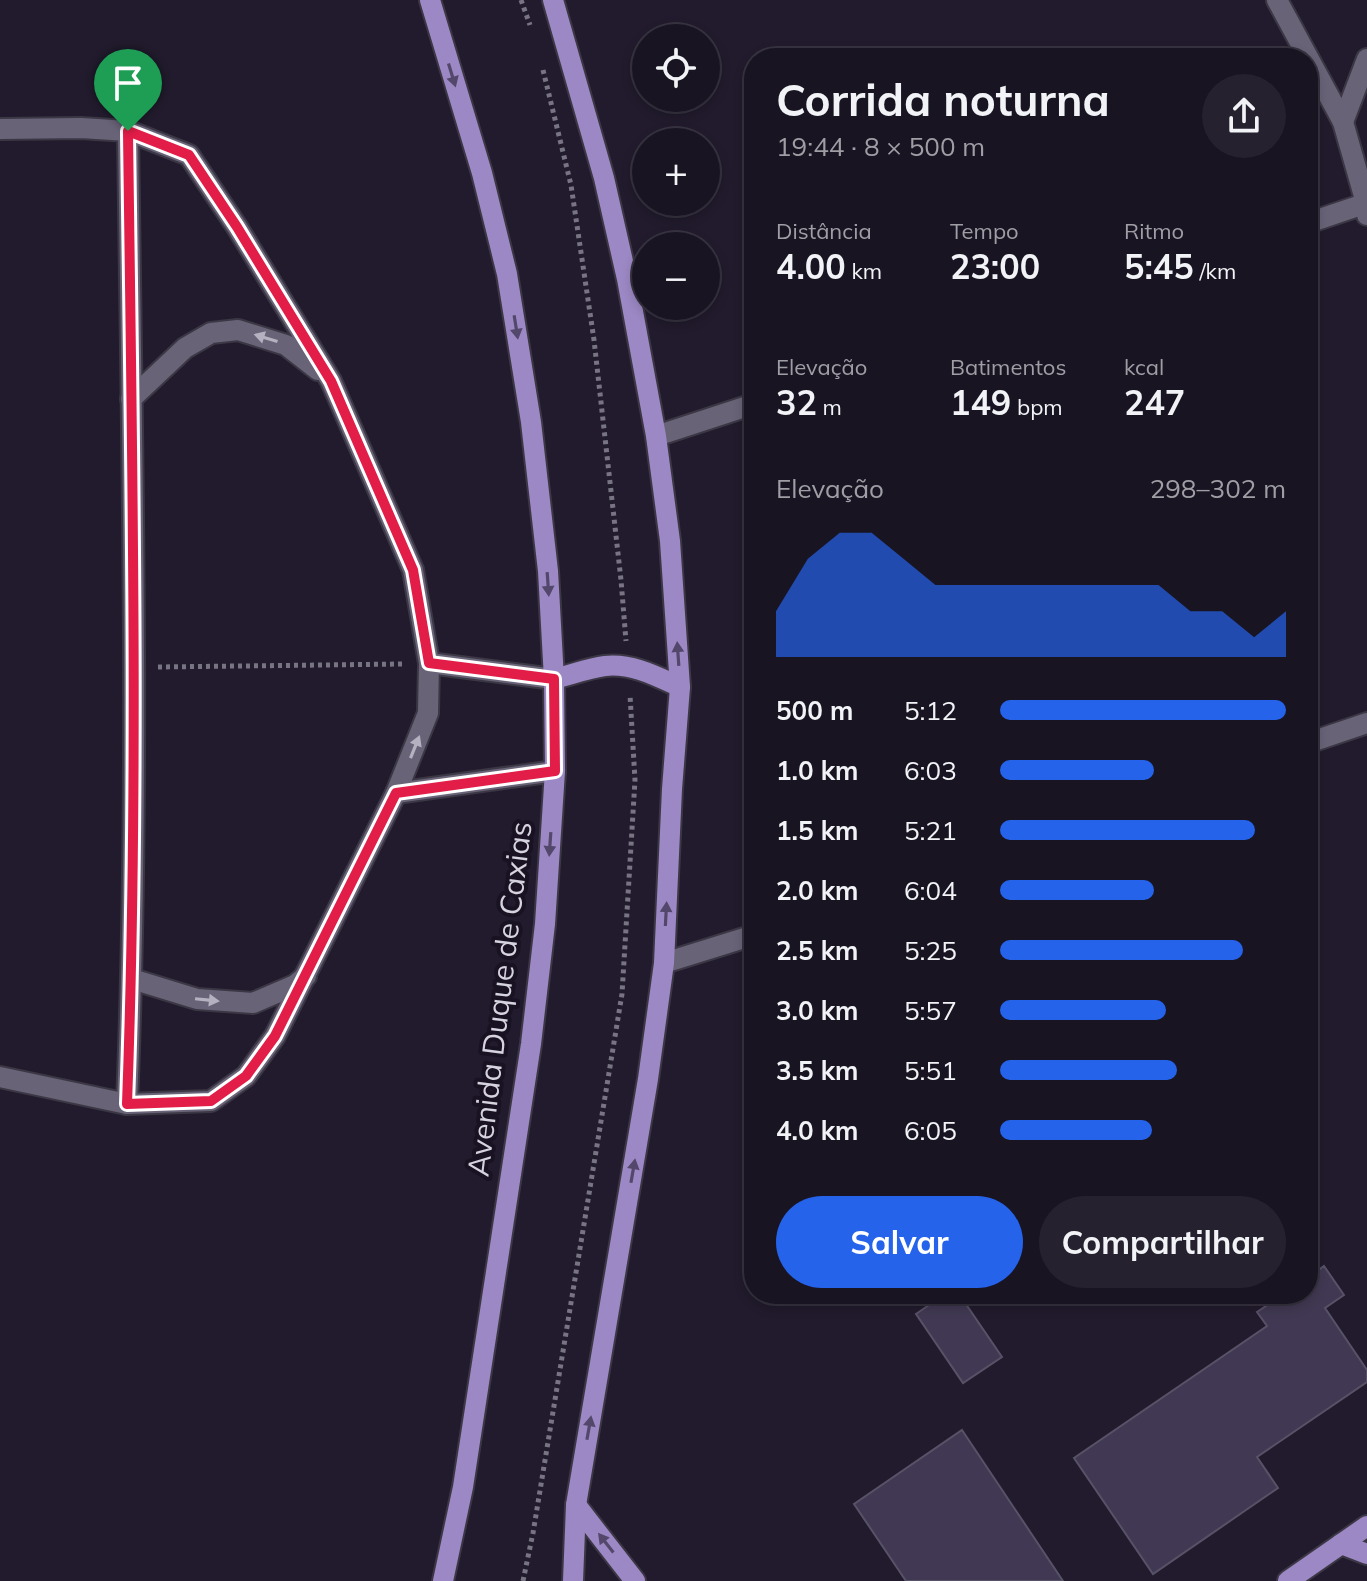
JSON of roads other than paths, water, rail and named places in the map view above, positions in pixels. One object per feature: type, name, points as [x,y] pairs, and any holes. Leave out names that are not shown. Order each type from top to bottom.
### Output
[{"type":"main road","points":[[553,0],[608,192],[627,279],[656,436],[670,541],[680,687],[664,963],[648,1079],[576,1505],[573,1581]]},
{"type":"main road","name":"Avenida Duque de Caxias","points":[[434,1],[507,274],[533,437],[548,571],[555,771],[545,924],[531,1044],[463,1487],[443,1581]]},
{"type":"main road","points":[[554,679],[606,666],[629,667],[680,687]]},
{"type":"main road","points":[[576,1505],[635,1581]]},
{"type":"main road","points":[[1288,1581],[1367,1526]]},
{"type":"main road","points":[[1341,1544],[1367,1554]]},
{"type":"street","points":[[1277,0],[1303,48]]},
{"type":"street","points":[[1343,122],[1367,59]]},
{"type":"street","points":[[1318,76],[1343,122],[1367,203],[1367,215]]},
{"type":"street","points":[[0,129],[128,131],[189,155],[331,381],[413,570],[429,663],[428,713],[396,793],[275,1036],[246,1076],[211,1101],[127,1104],[0,1077]]},
{"type":"street","points":[[127,1104],[132,979],[135,668],[128,131]]},
{"type":"street","points":[[1318,220],[1367,203]]},
{"type":"street","points":[[131,399],[185,348],[211,333],[238,330],[286,345],[331,381]]},
{"type":"street","points":[[656,436],[744,407]]},
{"type":"street","points":[[429,663],[554,679]]},
{"type":"street","points":[[1318,740],[1367,723]]},
{"type":"street","points":[[396,793],[555,771]]},
{"type":"street","points":[[664,963],[744,938]]},
{"type":"street","points":[[132,979],[197,999],[253,1003],[295,985],[306,976]]}]
